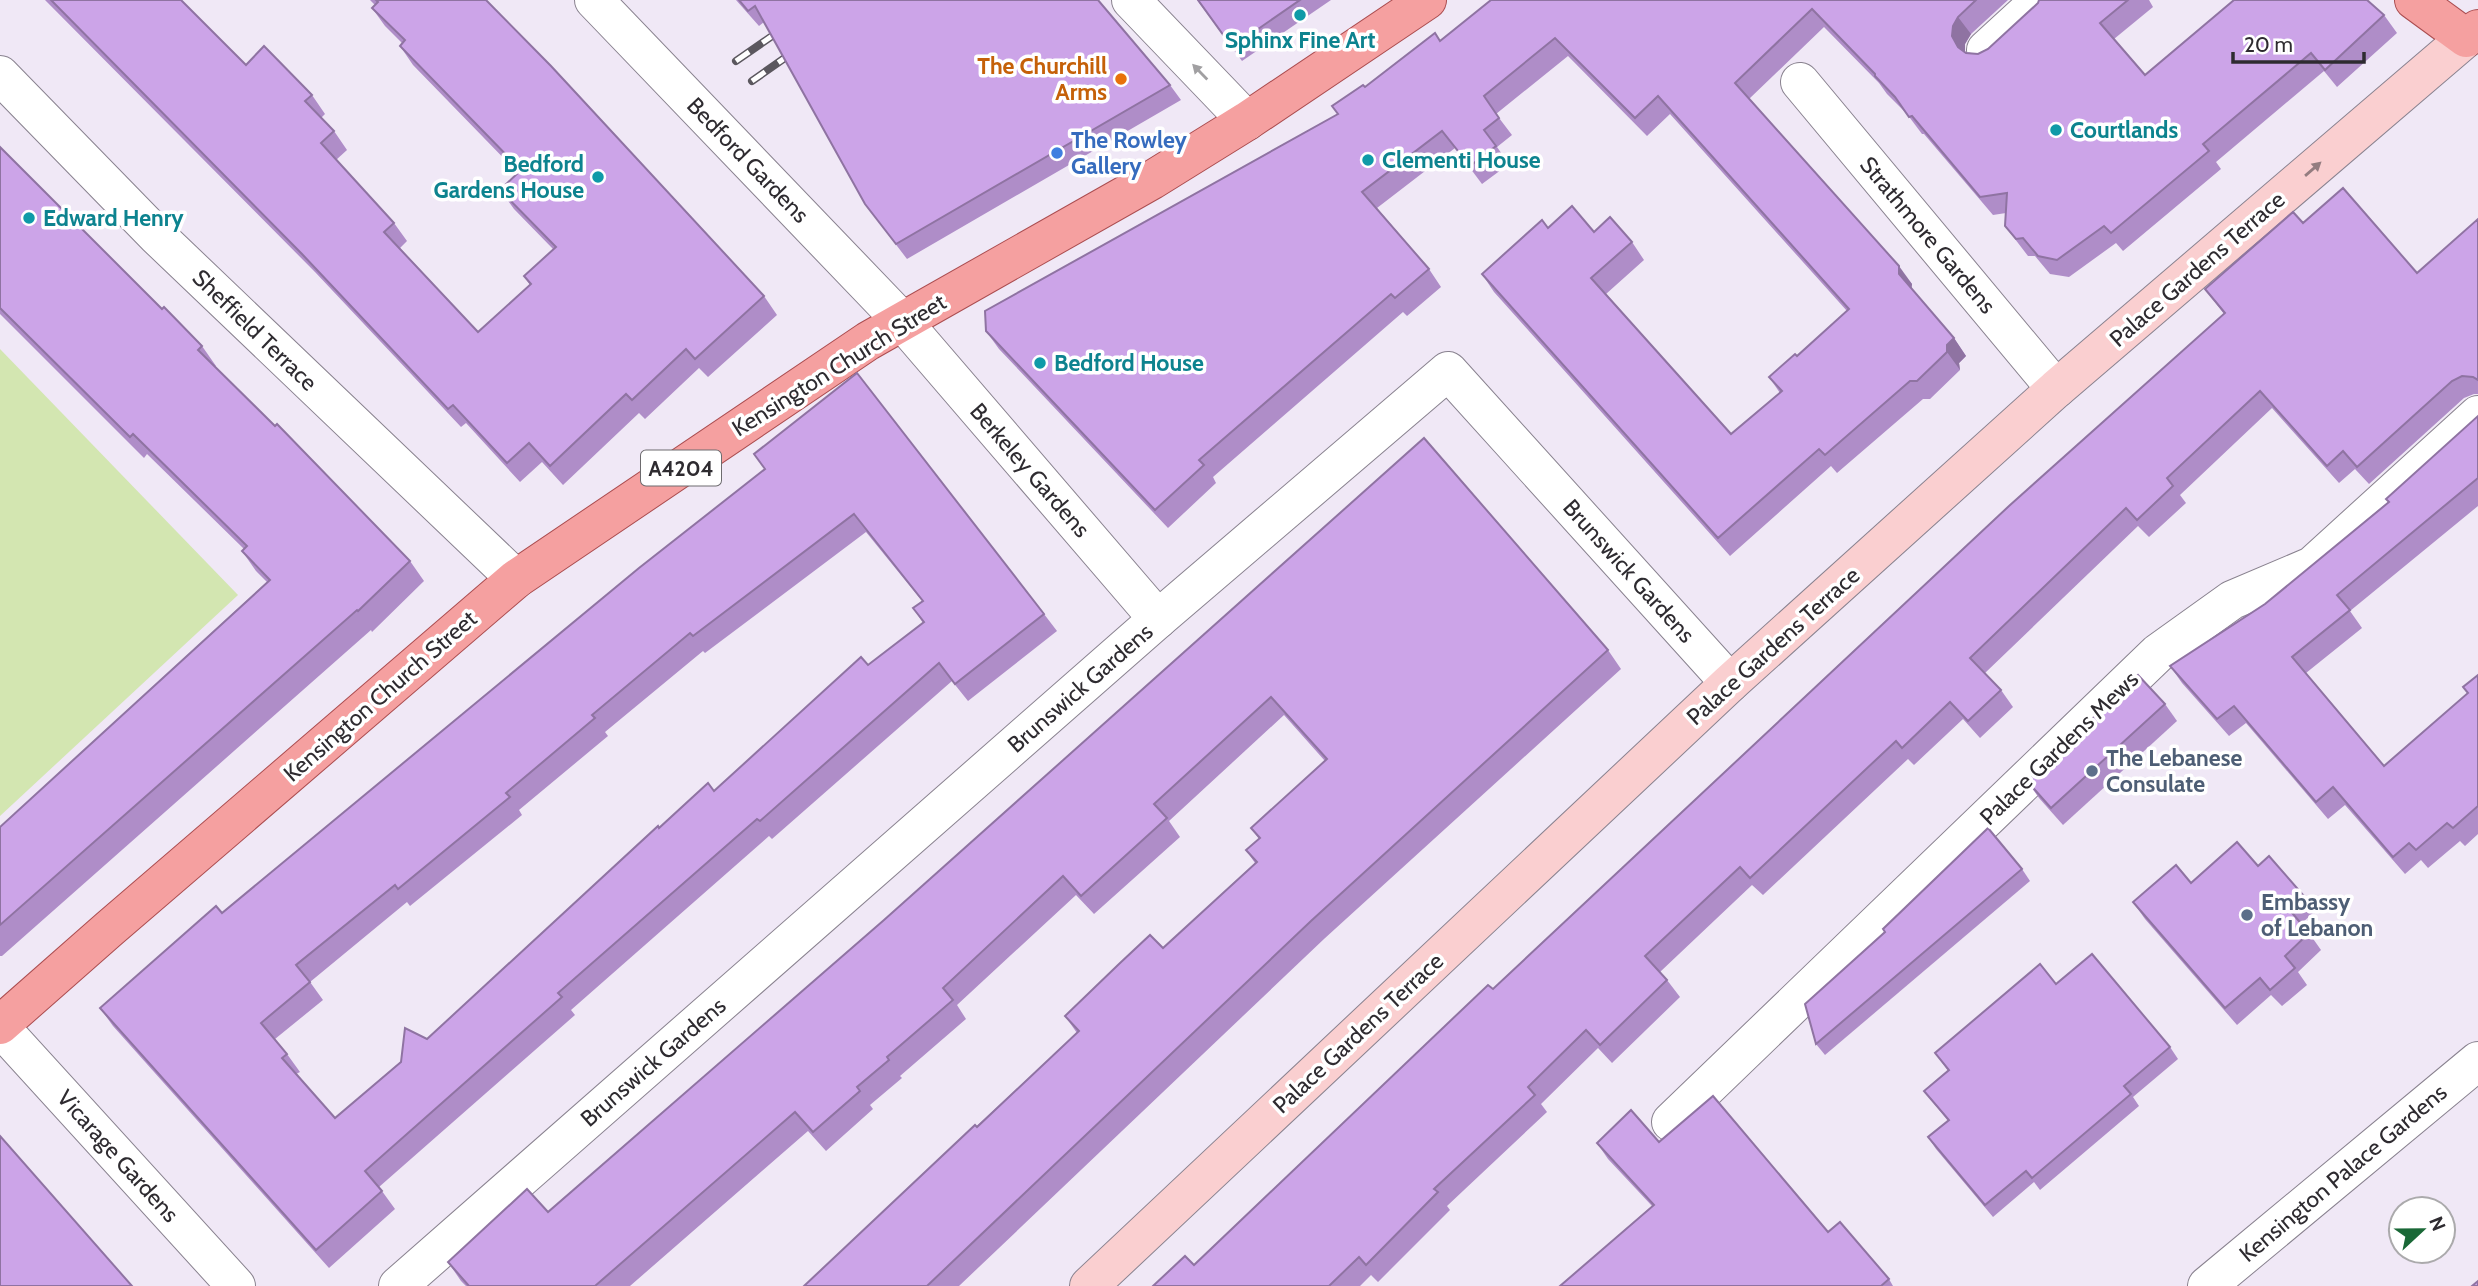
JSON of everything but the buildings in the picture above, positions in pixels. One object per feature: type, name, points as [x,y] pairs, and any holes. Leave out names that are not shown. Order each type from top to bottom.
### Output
[{"type":"main road","name":"Kensington Church Street","points":[[0,1026],[516,579],[868,341],[1152,180],[1247,121],[1427,0]]},
{"type":"main road","points":[[2414,0],[2472,34]]},
{"type":"main road","name":"Palace Gardens Terrace","points":[[1089,1286],[1730,683],[2056,388],[2472,34]]},
{"type":"street","name":"Bedford Gardens","points":[[594,0],[902,321]]},
{"type":"street","points":[[1131,0],[1247,121]]},
{"type":"street","points":[[1986,50],[2036,2]]},
{"type":"street","name":"Sheffield Terrace","points":[[0,75],[157,236],[516,579]]},
{"type":"street","name":"Strathmore Gardens","points":[[1800,82],[2056,388]]},
{"type":"street","name":"Berkeley Gardens","points":[[902,321],[1158,619]]},
{"type":"street","name":"Brunswick Gardens","points":[[398,1286],[1158,619],[1448,371],[1730,683]]},
{"type":"street","name":"Palace Gardens Mews","points":[[1671,1122],[2158,653],[2232,600],[2312,566],[2478,415]]},
{"type":"street","name":"Vicarage Gardens","points":[[0,1026],[236,1286]]},
{"type":"street","name":"Kensington Palace Gardens","points":[[2207,1286],[2478,1061]]},
{"type":"green space","points":[[0,349],[238,595],[0,816]]},
{"type":"railway","points":[[736,61],[788,25]]},
{"type":"railway","points":[[752,81],[799,48]]},
{"type":"place","name":"Sphinx Fine Art","points":[[1300,15]]},
{"type":"place","name":"The Churchill Arms","points":[[1121,79]]},
{"type":"place","name":"Courtlands","points":[[2056,130]]},
{"type":"place","name":"The Rowley Gallery","points":[[1057,153]]},
{"type":"place","name":"Clementi House","points":[[1368,160]]},
{"type":"place","name":"Bedford Gardens House","points":[[598,177]]},
{"type":"place","name":"Edward Henry","points":[[29,218]]},
{"type":"place","name":"Bedford House","points":[[1040,363]]},
{"type":"place","name":"The Lebanese Consulate","points":[[2092,771]]},
{"type":"place","name":"Embassy of Lebanon","points":[[2247,915]]}]
